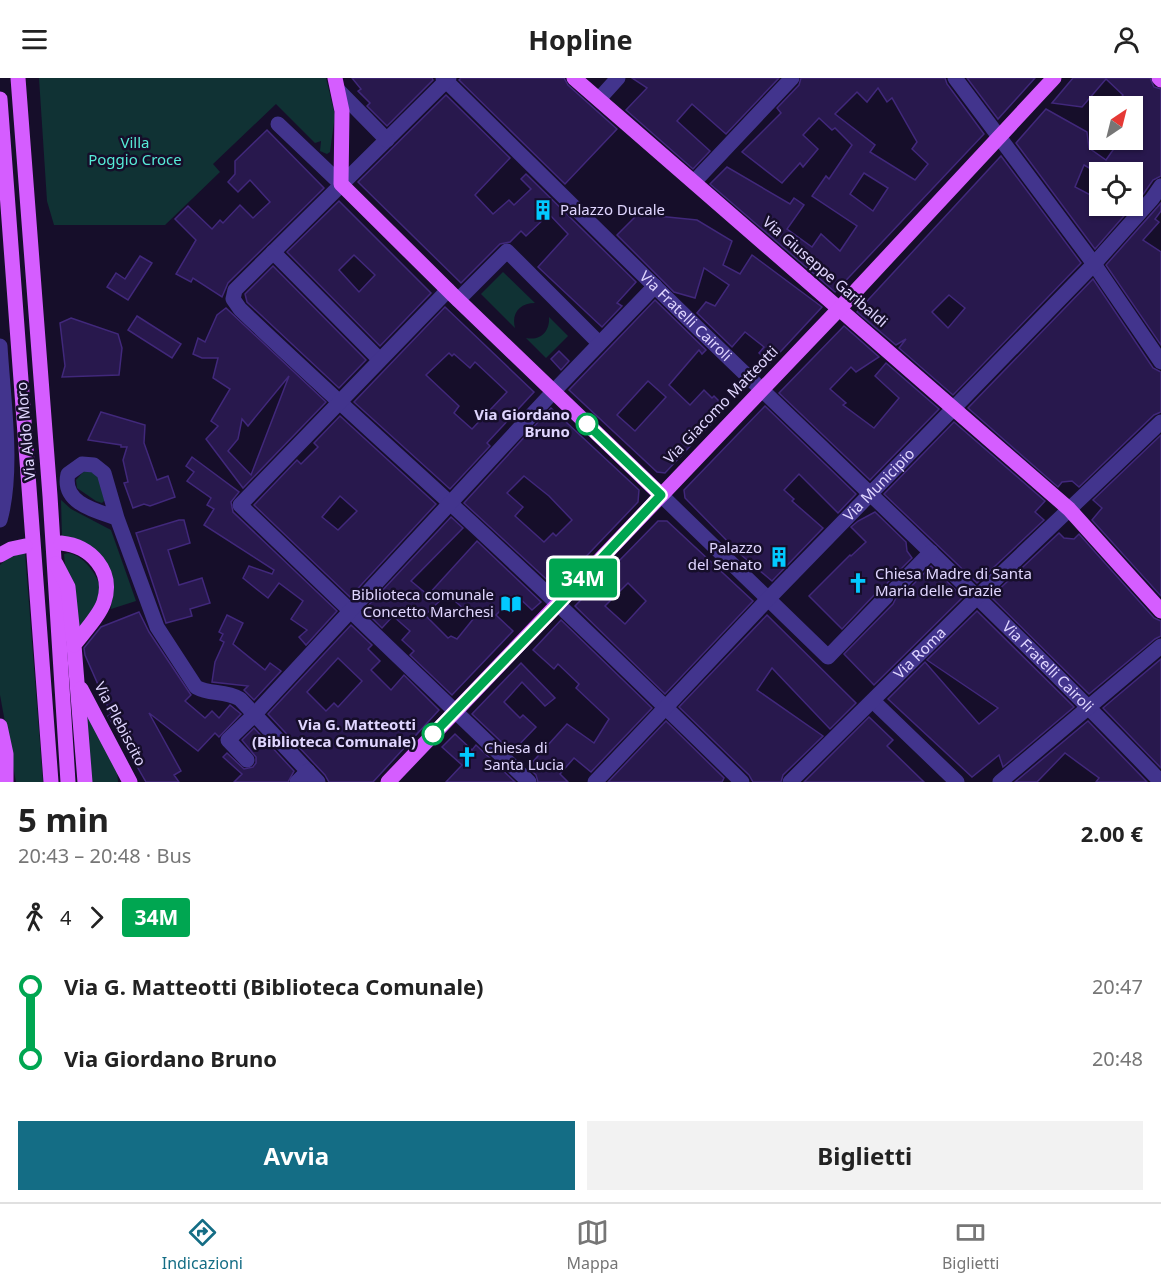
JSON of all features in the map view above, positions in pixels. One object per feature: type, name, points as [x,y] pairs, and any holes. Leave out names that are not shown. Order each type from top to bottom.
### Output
[{"type":"main road","name":"Via Aldo Moro","points":[[18,78],[50,496],[52,559],[68,782]]},
{"type":"main road","name":"Via Giuseppe Garibaldi","points":[[574,78],[1069,509],[1161,611]]},
{"type":"main road","name":"Via Giacomo Matteotti","points":[[388,782],[839,309],[1054,78]]},
{"type":"main road","points":[[337,84],[342,111],[340,189],[661,495]]},
{"type":"main road","name":"Via Aldo Moro","points":[[0,99],[2,150],[51,782]]},
{"type":"main road","points":[[61,543],[74,544],[94,557],[105,575],[107,586],[104,604],[74,645]]},
{"type":"main road","points":[[0,555],[11,549],[25,546]]},
{"type":"main road","points":[[52,559],[68,586],[86,782]]},
{"type":"main road","name":"Via Plebiscito","points":[[78,684],[126,778]]},
{"type":"main road","points":[[0,726],[6,754],[5,782]]},
{"type":"main road","points":[[0,772],[5,782]]},
{"type":"street","points":[[599,99],[618,78]]},
{"type":"street","points":[[694,182],[792,78]]},
{"type":"street","points":[[955,78],[1094,264],[1161,362]]},
{"type":"street","points":[[446,79],[340,189],[235,290],[233,299],[240,309],[338,403],[558,605],[742,782]]},
{"type":"street","name":"Via Fratelli Cairoli","points":[[446,79],[654,286],[871,493],[1089,707],[1161,782]]},
{"type":"street","points":[[337,84],[390,136]]},
{"type":"street","points":[[278,124],[340,189]]},
{"type":"street","name":"Via Municipio","points":[[595,782],[769,598],[1094,264],[1161,186]]},
{"type":"street","points":[[529,782],[240,506],[379,359],[507,251],[604,338]]},
{"type":"street","points":[[273,252],[379,359]]},
{"type":"street","points":[[247,760],[228,740],[255,714],[654,286]]},
{"type":"street","points":[[0,346],[7,467],[4,505],[0,520]]},
{"type":"street","name":"Via Roma","points":[[790,782],[976,597],[1161,422]]},
{"type":"street","points":[[661,495],[828,657],[931,552]]},
{"type":"street","points":[[119,522],[157,627],[196,687],[202,691],[231,694],[240,699],[308,778]]},
{"type":"street","points":[[1000,782],[1161,646]]},
{"type":"street","points":[[873,701],[957,782]]},
{"type":"green space","name":"Villa Poggio Croce","points":[[39,78],[326,78],[335,115],[330,152],[327,154],[320,151],[321,141],[315,143],[276,104],[213,164],[220,172],[165,225],[54,225],[47,201]]},
{"type":"green space","points":[[503,272],[535,303],[525,305],[518,310],[514,318],[515,328],[481,294]]},
{"type":"green space","points":[[549,317],[568,336],[546,358],[526,338],[540,337],[548,327]]},
{"type":"green space","points":[[90,470],[100,477],[105,500],[102,503],[77,488],[76,480],[84,471]]},
{"type":"green space","points":[[61,500],[71,509],[111,530],[136,601],[111,609],[113,580],[62,538]]},
{"type":"green space","points":[[25,553],[43,782],[16,782],[0,695],[0,565],[9,557]]},
{"type":"green space","points":[[68,553],[87,564],[100,586],[99,600],[95,608],[77,632],[66,576],[64,554]]},
{"type":"green space","points":[[84,715],[89,716],[117,771],[118,782],[90,782]]},
{"type":"building","points":[[352,78],[432,78],[433,80],[387,126],[367,106],[370,103],[358,91],[361,89]]},
{"type":"building","points":[[461,78],[564,78],[568,85],[617,129],[565,184],[459,80]]},
{"type":"building","points":[[632,78],[779,78],[726,134],[692,104],[677,121],[710,151],[693,169],[626,110],[647,88]]},
{"type":"building","points":[[801,78],[945,78],[984,134],[835,292],[710,184],[727,167],[790,204],[794,198],[804,205],[787,229],[812,247],[821,234],[840,251],[857,226],[812,196],[826,176],[829,179],[852,145],[835,128],[832,130],[819,118],[803,135],[818,149],[803,167],[800,163],[782,183],[742,152],[781,113],[777,108],[799,85]],"holes":[[[878,88],[887,102],[892,98],[917,142],[912,149],[928,164],[915,180],[870,152],[875,145],[835,114],[857,92],[867,102]],[[864,173],[888,188],[873,211],[850,194]]]},
{"type":"building","points":[[967,78],[1035,78],[998,119]]},
{"type":"building","points":[[1073,78],[1150,78],[1154,87],[1161,89],[1161,176],[1153,180],[1143,194],[1143,162],[1089,162],[1089,168],[1084,165],[1075,187],[1089,194],[1089,216],[1124,216],[1095,249],[1016,143],[1046,109],[1087,132],[1089,150],[1106,160],[1113,150],[1143,150],[1143,96],[1122,96],[1106,79],[1089,96],[1082,107],[1052,103]]},
{"type":"building","points":[[446,95],[510,158],[475,195],[493,214],[509,200],[514,205],[531,189],[521,179],[526,174],[636,282],[617,303],[622,306],[602,327],[538,267],[568,234],[549,214],[526,236],[521,231],[510,242],[500,244],[461,283],[358,182]]},
{"type":"building","points":[[267,130],[324,188],[228,283],[222,297],[193,278],[191,282],[176,274],[196,240],[175,219],[188,206],[212,229],[220,220],[223,223],[240,205],[253,218],[270,202],[250,180],[238,192],[228,182],[235,174],[235,161]]},
{"type":"building","points":[[1001,156],[1081,263],[953,395],[899,348],[906,339],[896,345],[857,312]],"holes":[[[949,295],[965,308],[948,328],[932,312]]]},
{"type":"building","points":[[339,201],[431,293],[380,346],[287,252]],"holes":[[[354,255],[375,275],[359,292],[339,270]]]},
{"type":"building","points":[[1161,203],[1161,211],[1155,219],[1159,222],[1143,240],[1161,252],[1161,345],[1106,265]]},
{"type":"building","points":[[638,214],[697,220],[732,241],[723,265],[740,274],[752,255],[822,307],[770,363],[759,353],[764,347],[745,332],[732,347],[697,313],[706,302],[715,306],[729,285],[704,268],[695,298],[674,292],[617,235]]},
{"type":"building","points":[[140,256],[152,263],[128,300],[107,287],[116,273],[125,279]]},
{"type":"building","points":[[273,266],[366,360],[339,388],[247,302],[245,294]]},
{"type":"building","points":[[1093,279],[1153,368],[1161,372],[1161,412],[1154,415],[1079,487],[1072,481],[1062,482],[1058,487],[968,408]]},
{"type":"building","points":[[655,300],[706,350],[702,354],[699,350],[669,385],[690,405],[704,390],[726,408],[665,473],[657,472],[569,390]],"holes":[[[648,381],[666,397],[635,431],[617,415]]]},
{"type":"building","points":[[445,307],[534,392],[487,443],[490,446],[450,489],[354,402]],"holes":[[[449,353],[452,356],[454,354],[470,368],[475,362],[507,392],[472,429],[454,413],[459,406],[426,375]]]},
{"type":"building","points":[[226,308],[326,402],[243,488],[206,439],[218,426],[211,421],[230,389],[213,378],[218,358],[202,358],[193,354],[198,338],[205,342],[217,315]],"holes":[[[289,376],[251,475],[228,451],[238,439],[242,419],[248,426]]]},
{"type":"building","points":[[137,316],[181,344],[172,358],[128,330]]},
{"type":"building","points":[[71,318],[118,334],[122,348],[119,375],[62,377],[65,366],[60,323]]},
{"type":"building","points":[[844,326],[879,357],[856,372],[851,367],[830,389],[846,403],[843,405],[874,428],[899,398],[875,376],[886,363],[939,409],[870,480],[779,393]]},
{"type":"building","points":[[559,351],[569,361],[561,370],[551,359]]},
{"type":"building","points":[[765,406],[856,494],[838,513],[799,474],[784,490],[794,499],[792,501],[823,528],[772,581],[740,554],[685,498],[684,490]]},
{"type":"building","points":[[551,408],[639,490],[638,502],[556,588],[464,503]],"holes":[[[524,476],[549,496],[572,520],[556,536],[553,533],[544,542],[515,516],[523,507],[507,493]]]},
{"type":"building","points":[[101,412],[145,425],[144,443],[157,480],[168,476],[175,497],[150,506],[144,504],[133,508],[124,483],[128,482],[123,460],[127,447],[88,440]]},
{"type":"building","points":[[340,416],[436,504],[350,597],[254,505],[297,460],[301,464],[318,447],[314,443]],"holes":[[[340,496],[357,511],[338,530],[322,517]]]},
{"type":"building","points":[[954,422],[1045,501],[1035,512],[1044,520],[977,583],[884,494]]},
{"type":"building","points":[[1161,435],[1161,596],[1092,520],[1102,508],[1093,500]]},
{"type":"building","points":[[192,457],[239,492],[231,502],[233,512],[337,611],[306,645],[299,637],[307,630],[291,619],[303,601],[279,583],[268,598],[243,578],[249,566],[272,574],[274,570],[204,525],[214,509],[207,505],[211,498],[187,481],[194,472],[186,466]]},
{"type":"building","name":"Chiesa Madre di Santa Maria delle Grazie","points":[[875,512],[906,542],[907,551],[912,558],[885,588],[879,590],[842,629],[809,596],[866,542],[851,527]]},
{"type":"building","points":[[451,517],[463,528],[411,581],[428,595],[477,541],[541,602],[532,610],[516,595],[496,615],[513,631],[452,695],[410,655],[414,651],[402,640],[410,631],[393,616],[382,628],[364,610]],"holes":[[[447,594],[474,618],[457,639],[451,636],[448,638],[425,615]]]},
{"type":"building","points":[[184,520],[190,543],[168,550],[179,585],[202,578],[210,603],[190,609],[192,616],[166,623],[136,533]]},
{"type":"building","points":[[658,521],[667,521],[753,601],[665,694],[575,606]],"holes":[[[628,583],[646,601],[625,624],[605,606]]]},
{"type":"building","points":[[1059,533],[1064,538],[1074,539],[1079,534],[1154,618],[1161,621],[1161,636],[1089,694],[991,597]]},
{"type":"building","points":[[931,566],[963,597],[874,685],[844,654],[893,604],[896,598],[902,596]]},
{"type":"building","points":[[977,611],[1074,707],[1003,767],[999,755],[972,777],[888,699],[925,662],[979,724],[998,708],[927,660]]},
{"type":"building","points":[[139,612],[149,632],[191,695],[185,701],[205,718],[212,711],[219,718],[230,705],[241,714],[219,737],[215,733],[198,751],[149,713],[181,771],[174,775],[179,782],[146,782],[108,716],[111,714],[85,655],[84,648],[101,627]]},
{"type":"building","points":[[227,615],[243,623],[233,644],[265,670],[270,663],[281,671],[254,700],[244,690],[248,686],[212,682],[215,662],[224,642],[220,640],[223,634],[219,632]]},
{"type":"building","points":[[767,615],[856,703],[830,729],[772,668],[757,690],[823,736],[783,775],[781,782],[753,782],[749,775],[679,707]]},
{"type":"building","points":[[561,620],[652,708],[591,772],[574,758],[560,774],[568,782],[538,782],[536,775],[528,767],[567,724],[594,743],[609,719],[576,688],[579,684],[558,664],[554,669],[533,650]]},
{"type":"building","points":[[351,625],[372,645],[368,649],[380,661],[371,670],[391,690],[404,675],[439,710],[373,782],[329,782],[268,714]],"holes":[[[338,658],[362,681],[338,707],[334,703],[326,711],[307,692]]]},
{"type":"building","points":[[1161,659],[1161,768],[1103,708]]},
{"type":"building","points":[[521,663],[555,698],[545,706],[522,682],[504,702],[520,718],[523,715],[536,727],[512,752],[472,714]]},
{"type":"building","points":[[869,717],[893,740],[887,746],[924,782],[804,782]]},
{"type":"building","points":[[666,721],[724,778],[722,782],[608,782]]},
{"type":"building","points":[[1088,721],[1147,782],[1096,782],[1099,778],[1065,753],[1037,782],[1015,782]]},
{"type":"building","points":[[254,728],[294,771],[288,782],[234,782],[242,774],[223,757],[227,753],[244,769],[253,767],[256,757],[242,740]]},
{"type":"building","points":[[455,734],[472,750],[476,745],[515,782],[446,782],[462,765],[442,747]]},
{"type":"bus line","name":"34M","points":[[433,734],[661,495],[587,424]]},
{"type":"place","name":"Palazzo Ducale","points":[[543,210]]},
{"type":"place","name":"Via Giordano Bruno","points":[[587,424]]},
{"type":"place","name":"Palazzo del Senato","points":[[779,557]]},
{"type":"place","name":"Chiesa Madre di Santa Maria delle Grazie","points":[[858,583]]},
{"type":"place","name":"Biblioteca comunale Concetto Marchesi","points":[[511,604]]},
{"type":"place","name":"Via G. Matteotti (Biblioteca Comunale)","points":[[433,734]]},
{"type":"place","name":"Chiesa di Santa Lucia","points":[[467,757]]}]
